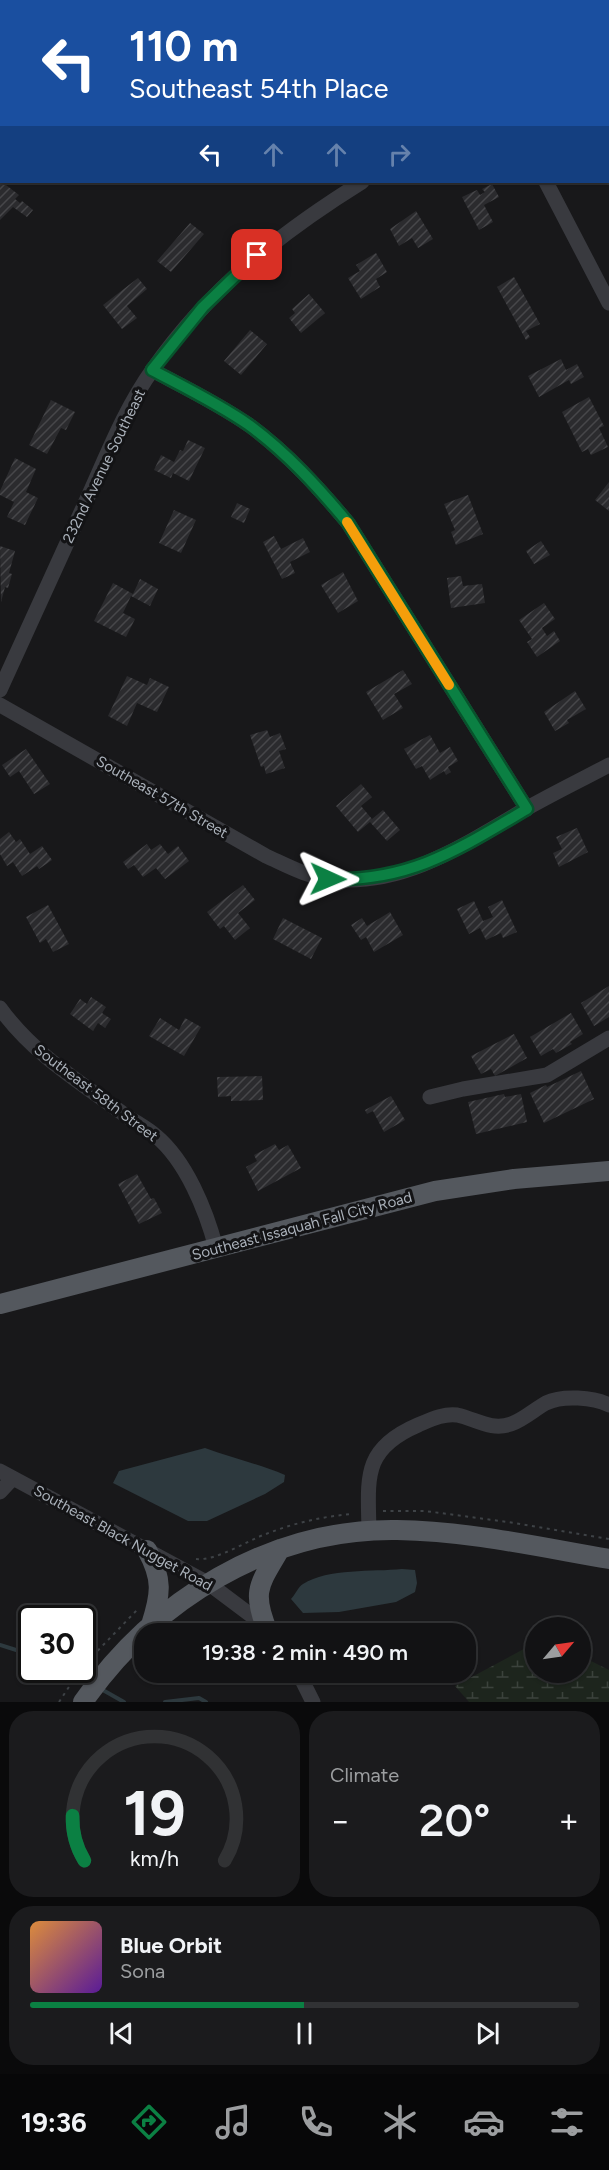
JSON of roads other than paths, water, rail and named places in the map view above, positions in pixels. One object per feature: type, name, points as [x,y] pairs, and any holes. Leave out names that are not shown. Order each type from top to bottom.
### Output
[{"type":"main road","name":"Southeast Issaquah Fall City Road","points":[[0,1304],[435,1191],[514,1179],[609,1171]]},
{"type":"main road","points":[[154,1623],[208,1583],[231,1570],[280,1549],[335,1534],[369,1531],[423,1531],[484,1537],[609,1559]]},
{"type":"main road","points":[[265,1623],[259,1610],[258,1594],[280,1549]]},
{"type":"main road","points":[[147,1550],[156,1566],[159,1580],[159,1595],[152,1623]]},
{"type":"main road","points":[[83,1702],[97,1682],[134,1641]]},
{"type":"street","name":"232nd Avenue Southeast","points":[[0,690],[117,432],[152,370],[183,328],[239,271],[322,207],[360,183]]},
{"type":"street","points":[[547,183],[609,303]]},
{"type":"street","points":[[152,370],[247,424],[274,445],[320,490],[348,523],[527,809]]},
{"type":"street","name":"Southeast 57th Street","points":[[0,705],[266,856],[303,873],[328,879],[357,880],[383,877],[412,869],[455,850],[609,765]]},
{"type":"street","name":"Southeast 58th Street","points":[[0,1008],[34,1047],[56,1067],[156,1136],[174,1156],[192,1186],[209,1219],[216,1248]]},
{"type":"street","points":[[430,1097],[547,1075],[566,1066],[609,1038]]},
{"type":"street","points":[[369,1531],[368,1491],[371,1465],[387,1444],[412,1428],[437,1417],[456,1415],[489,1426],[510,1425],[549,1401],[583,1398],[609,1405]]},
{"type":"street","points":[[0,1492],[6,1474]]},
{"type":"street","name":"Southeast Black Nugget Road","points":[[6,1474],[208,1583],[260,1623]]},
{"type":"street","points":[[304,1683],[313,1702]]},
{"type":"waterway","points":[[0,1645],[18,1651]]},
{"type":"waterway","points":[[101,1689],[124,1702]]},
{"type":"waterway","points":[[165,1702],[199,1698],[206,1702]]}]
